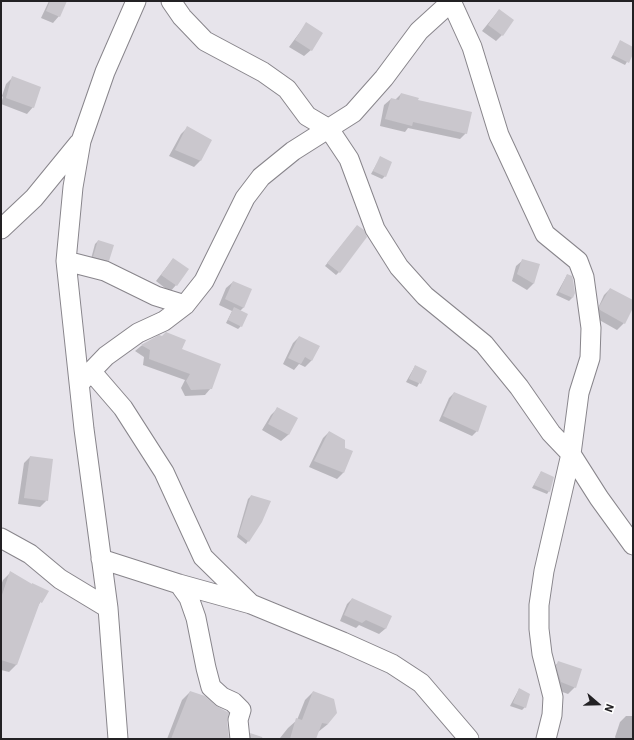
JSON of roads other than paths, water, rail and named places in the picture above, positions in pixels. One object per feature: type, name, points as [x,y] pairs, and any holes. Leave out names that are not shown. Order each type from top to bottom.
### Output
[{"type":"street","points":[[118,739],[108,608],[84,429],[86,377],[66,261],[71,202],[81,141],[105,72],[136,1]]},
{"type":"street","points":[[171,1],[182,17],[205,41],[263,72],[287,89],[307,116],[329,129],[349,159],[375,229],[399,267],[425,296],[484,344],[520,386],[551,433],[571,454],[599,498],[633,545]]},
{"type":"street","points":[[86,377],[106,356],[138,333],[164,321],[185,305],[204,281],[245,198],[261,177],[293,151],[353,113],[384,78],[419,31],[452,1],[472,47],[499,135],[545,234],[578,261],[584,277],[591,328],[590,358],[579,393],[571,454],[544,571],[539,605],[542,654],[553,697],[552,715],[546,739]]},
{"type":"street","points":[[1,229],[34,198],[81,141]]},
{"type":"street","points":[[66,261],[105,272],[156,296],[185,305]]},
{"type":"street","points":[[86,377],[123,408],[164,472],[204,557],[251,604]]},
{"type":"street","points":[[1,538],[30,554],[60,580],[108,608]]},
{"type":"street","points":[[101,559],[179,584],[251,604],[392,664],[421,682],[469,739]]},
{"type":"street","points":[[179,584],[189,598],[196,618],[211,687],[222,697],[233,702],[241,710],[238,720],[240,739]]}]
